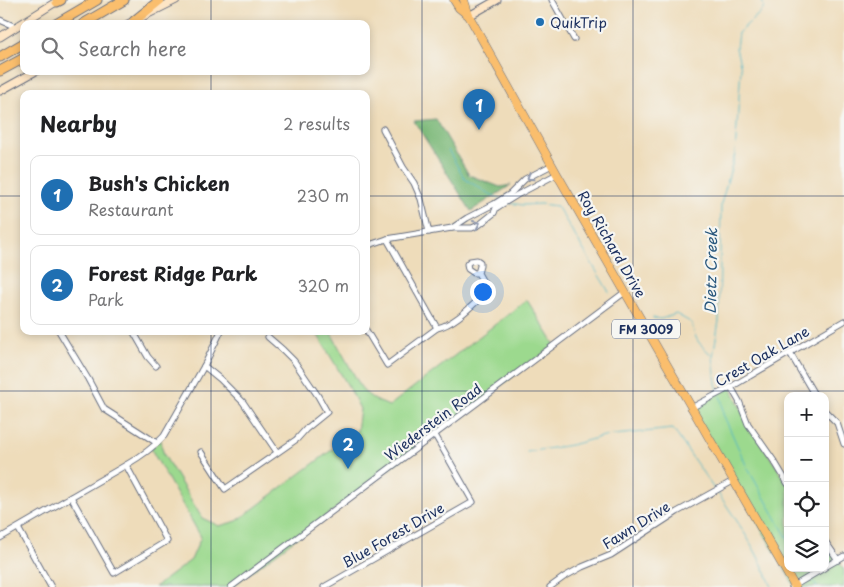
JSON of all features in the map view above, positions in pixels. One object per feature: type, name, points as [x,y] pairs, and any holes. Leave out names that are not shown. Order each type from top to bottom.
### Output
[{"type":"highway","points":[[63,20],[97,0]]},
{"type":"highway","points":[[90,20],[124,0]]},
{"type":"highway","points":[[134,20],[160,0]]},
{"type":"highway","points":[[0,57],[20,45]]},
{"type":"highway","points":[[0,71],[20,60]]},
{"type":"main road","points":[[135,20],[176,0]]},
{"type":"main road","name":"Roy Richard Drive","points":[[454,0],[459,8],[469,16]]},
{"type":"main road","name":"Roy Richard Drive","points":[[464,0],[469,16],[557,174],[793,587]]},
{"type":"main road","points":[[469,16],[497,0]]},
{"type":"main road","points":[[28,20],[59,1]]},
{"type":"main road","points":[[0,37],[20,25]]},
{"type":"main road","points":[[0,91],[29,75]]},
{"type":"street","points":[[552,0],[574,39]]},
{"type":"street","points":[[0,20],[16,27]]},
{"type":"street","points":[[383,129],[403,167],[414,183],[421,199],[429,232]]},
{"type":"street","points":[[370,245],[387,239],[452,228],[472,228],[479,225],[494,213],[495,206],[525,179],[552,165]]},
{"type":"street","points":[[452,228],[466,218],[495,206],[557,174]]},
{"type":"street","points":[[387,239],[437,328]]},
{"type":"street","points":[[369,335],[387,366],[437,328],[453,321],[488,290],[478,273]]},
{"type":"street","name":"Wiederstein Road","points":[[231,587],[625,292]]},
{"type":"street","name":"Crest Oak Lane","points":[[691,408],[731,388],[844,321]]},
{"type":"street","points":[[61,335],[104,409],[157,444]]},
{"type":"street","points":[[134,335],[148,358],[156,366]]},
{"type":"street","points":[[0,538],[126,465],[157,444],[164,436],[220,335]]},
{"type":"street","points":[[202,452],[224,489],[297,439],[327,412],[294,361],[268,337]]},
{"type":"street","points":[[790,353],[813,392]]},
{"type":"street","points":[[204,366],[244,402],[277,452]]},
{"type":"street","points":[[731,388],[742,406],[748,424],[787,482]]},
{"type":"street","points":[[829,415],[837,423],[844,444]]},
{"type":"street","name":"Blue Forest Drive","points":[[324,587],[473,502],[435,435]]},
{"type":"street","points":[[71,497],[114,573],[168,541],[126,465]]},
{"type":"street","name":"Fawn Drive","points":[[550,587],[570,573],[611,555],[678,512],[733,481]]},
{"type":"street","points":[[18,528],[51,587]]},
{"type":"street","points":[[829,547],[838,560]]},
{"type":"street","points":[[829,566],[844,556]]},
{"type":"street","points":[[793,587],[818,572]]},
{"type":"green space","points":[[436,119],[469,175],[500,187],[511,185],[471,211],[414,121]]},
{"type":"green space","points":[[527,300],[555,345],[231,587],[155,587],[191,560],[201,537],[151,449],[160,440],[164,455],[202,518],[219,526],[237,521],[357,431],[360,409],[317,335],[332,335],[363,391],[375,400],[389,406]]},
{"type":"green space","points":[[731,387],[748,424],[784,478],[784,568],[691,408]]},
{"type":"green space","points":[[829,547],[844,570],[844,587],[795,587],[786,572],[829,572]]},
{"type":"waterway","name":"Dietz Creek","points":[[719,392],[716,384],[713,356],[719,321],[721,204],[735,154],[741,68],[736,48],[738,33],[762,11],[764,7],[762,0]]},
{"type":"waterway","points":[[448,150],[465,179],[500,199]]},
{"type":"waterway","points":[[509,203],[557,206],[609,292]]},
{"type":"waterway","points":[[653,318],[661,319],[676,314],[692,323],[698,342],[712,355]]},
{"type":"waterway","points":[[624,321],[631,328]]},
{"type":"waterway","name":"Dietz Creek","points":[[720,396],[723,414],[747,467],[784,532]]},
{"type":"waterway","points":[[527,452],[571,445],[604,436],[673,429],[714,489]]},
{"type":"waterway","points":[[717,492],[748,538],[772,587]]},
{"type":"waterway","name":"Dietz Creek","points":[[810,577],[817,587]]},
{"type":"place","name":"QuikTrip","points":[[540,22]]},
{"type":"place","name":"Bush's Chicken","points":[[479,130]]},
{"type":"place","name":"Forest Ridge Park","points":[[348,469]]}]
